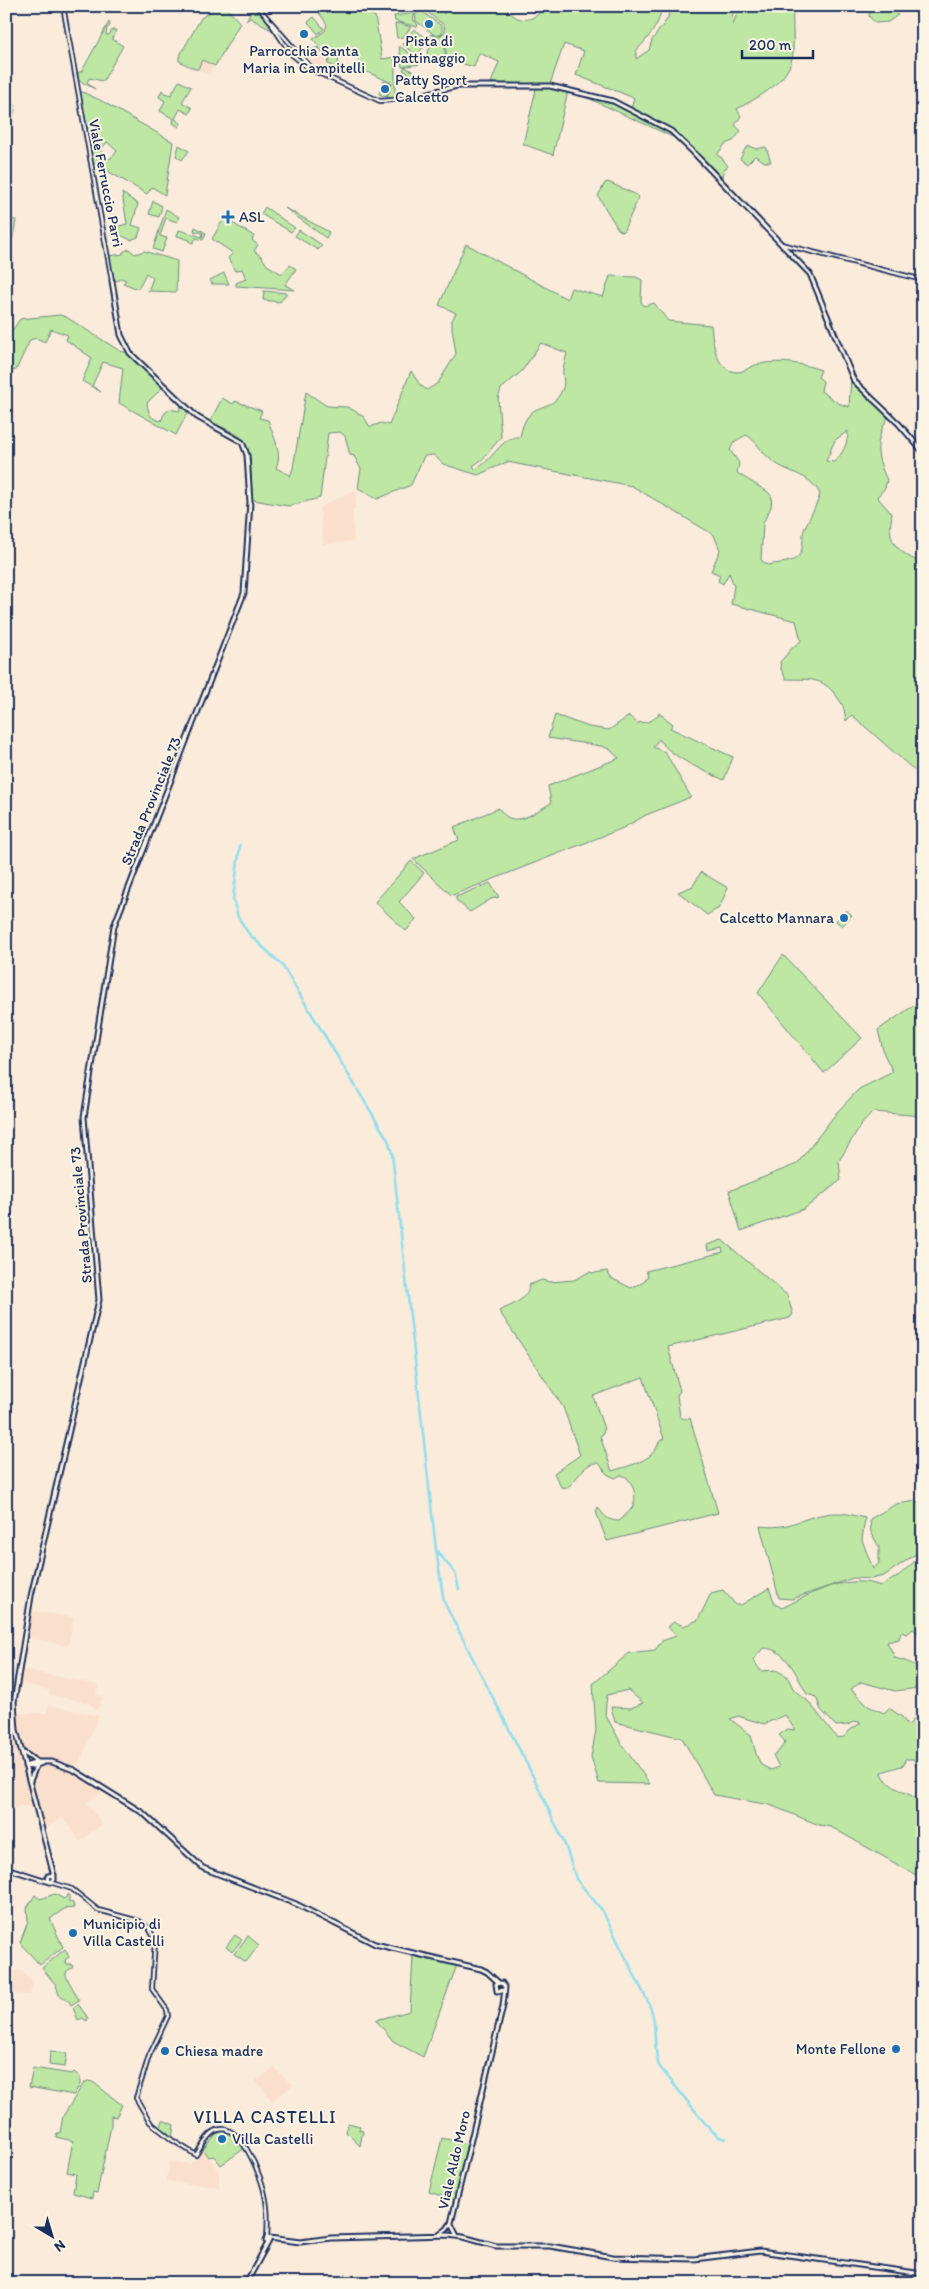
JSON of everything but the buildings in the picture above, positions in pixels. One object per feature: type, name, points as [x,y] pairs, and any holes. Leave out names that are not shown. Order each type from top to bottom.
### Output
[{"type":"main road","points":[[405,99],[441,89],[475,85],[550,86],[613,101],[656,122],[676,136],[810,274],[854,381],[899,424],[923,452]]},
{"type":"main road","name":"Strada Provinciale 73","points":[[23,1752],[14,1715],[17,1683],[31,1596],[78,1392],[99,1289],[84,1117],[111,938],[118,914],[241,604],[246,583],[250,502],[247,455],[242,442],[197,417],[133,357],[123,341],[112,281]]},
{"type":"main road","points":[[23,1752],[37,1764]]},
{"type":"main road","points":[[6,1868],[50,1881],[54,1880],[23,1752]]},
{"type":"main road","points":[[25,1766],[52,1762],[69,1767],[143,1813],[203,1868],[326,1917],[364,1939],[385,1946],[469,1966],[491,1975],[497,1984],[498,1991],[503,2000]]},
{"type":"main road","points":[[29,1781],[37,1764]]},
{"type":"main road","points":[[50,1881],[47,1878],[51,1867]]},
{"type":"main road","points":[[38,1878],[49,1875],[54,1876]]},
{"type":"main road","points":[[497,1984],[504,1984],[504,1990],[498,1991]]},
{"type":"main road","name":"Viale Aldo Moro","points":[[458,2236],[450,2227],[504,1990]]},
{"type":"main road","points":[[448,2235],[450,2227]]},
{"type":"main road","points":[[438,2236],[450,2227]]},
{"type":"main road","points":[[246,2283],[268,2240],[300,2242],[331,2238],[448,2235],[496,2246],[550,2246],[613,2256],[694,2259],[760,2251],[923,2274]]},
{"type":"street","name":"Viale Ferruccio Parri","points":[[63,6],[112,281]]},
{"type":"street","points":[[257,6],[316,72]]},
{"type":"street","points":[[272,25],[291,54],[316,72],[380,101],[405,99]]},
{"type":"street","points":[[781,244],[923,280]]},
{"type":"street","points":[[54,1876],[62,1886]]},
{"type":"street","points":[[50,1881],[77,1892],[98,1910],[139,1921],[149,1928],[155,1940],[152,1989],[167,2010],[168,2016],[149,2056],[136,2098],[150,2122],[172,2140],[196,2155],[209,2136],[217,2130],[224,2129],[240,2138],[251,2157],[265,2194],[268,2240]]},
{"type":"shaded area","points":[[361,6],[386,6],[382,12],[374,16],[366,13]]},
{"type":"shaded area","points":[[319,48],[330,60],[328,63],[337,68],[341,81],[321,72],[323,67],[318,71],[307,58]]},
{"type":"shaded area","points":[[202,60],[214,66],[210,72],[206,73],[198,69]]},
{"type":"shaded area","points":[[350,492],[357,492],[355,509],[352,509],[354,541],[323,544],[320,507]]},
{"type":"shaded area","points":[[30,1611],[74,1617],[68,1646],[27,1637]]},
{"type":"shaded area","points":[[21,1669],[98,1685],[96,1695],[103,1697],[97,1710],[89,1703],[49,1695],[50,1690],[18,1683]]},
{"type":"shaded area","points":[[48,1705],[99,1716],[77,1768],[107,1788],[87,1803],[102,1824],[80,1841],[62,1817],[44,1830],[38,1830],[32,1807],[20,1806],[6,1812],[6,1744],[14,1740],[12,1713],[47,1713]]},
{"type":"shaded area","points":[[6,1969],[23,1971],[33,1983],[30,1995],[6,1993]]},
{"type":"shaded area","points":[[274,2068],[293,2085],[272,2101],[256,2081]]},
{"type":"shaded area","points":[[203,2150],[219,2171],[219,2187],[166,2181],[170,2161],[189,2164],[197,2159]]},
{"type":"green space","points":[[218,6],[225,6],[240,23],[215,66],[202,60],[198,69],[195,69],[179,61],[179,57],[201,18]]},
{"type":"green space","points":[[326,6],[361,6],[366,13],[375,16],[382,59],[395,57],[395,98],[387,98],[392,83],[367,72],[361,74],[363,66],[351,52],[345,57],[339,58],[337,68],[327,63],[330,60],[319,48],[312,54],[308,50],[320,47],[313,39],[325,31],[327,24],[319,13]]},
{"type":"green space","points":[[443,6],[504,6],[515,16],[525,20],[536,16],[547,6],[662,6],[656,25],[636,51],[636,59],[649,50],[652,40],[668,18],[669,6],[736,6],[732,16],[733,25],[739,6],[793,6],[793,53],[791,63],[780,80],[764,93],[737,109],[741,116],[735,125],[741,131],[733,141],[725,144],[717,155],[728,166],[724,170],[721,180],[670,131],[631,109],[634,98],[576,75],[584,51],[564,44],[550,84],[491,83],[499,62],[479,53],[474,67],[447,59],[445,45],[445,60],[422,63],[434,40],[429,36],[431,34],[437,37],[445,32],[444,25],[427,12],[443,10],[444,14]]},
{"type":"green space","points":[[868,6],[894,6],[894,12],[898,15],[888,22],[875,23],[869,16],[870,10]]},
{"type":"green space","points":[[253,7],[265,18],[273,31],[250,18],[246,21]]},
{"type":"green space","name":"Pista di pattinaggio","points":[[421,11],[442,26],[442,34],[436,36],[416,21],[415,15]]},
{"type":"green space","points":[[415,13],[413,19],[418,25],[417,27],[395,21],[394,16]]},
{"type":"green space","points":[[314,17],[324,29],[318,34],[308,22]]},
{"type":"green space","points":[[109,22],[110,26],[107,28],[106,35],[109,35],[112,30],[116,30],[112,39],[123,46],[103,81],[89,78],[87,83],[95,89],[78,80],[78,73],[82,71]]},
{"type":"green space","points":[[398,23],[411,27],[403,37],[397,38],[395,24]]},
{"type":"green space","points":[[414,29],[429,40],[417,55],[402,44]]},
{"type":"green space","points":[[399,46],[418,59],[420,64],[402,67]]},
{"type":"green space","points":[[405,67],[426,79],[427,85],[403,70]]},
{"type":"green space","points":[[179,81],[191,87],[182,102],[192,108],[189,114],[180,109],[175,119],[181,123],[179,127],[173,123],[174,119],[160,111],[165,101],[159,97],[162,90],[164,93],[171,95]]},
{"type":"green space","name":"Patty Sport Calcetto","points":[[384,81],[391,84],[386,97],[379,94]]},
{"type":"green space","points":[[537,85],[590,94],[655,122],[675,135],[675,138],[588,98],[568,91],[553,155],[523,144]]},
{"type":"green space","points":[[80,91],[100,100],[173,142],[165,195],[152,187],[147,194],[92,162]],"holes":[[[107,142],[117,151],[110,159],[100,151]]]},
{"type":"green space","points":[[6,101],[16,105],[6,146]]},
{"type":"green space","points":[[179,145],[189,151],[182,160],[176,156]]},
{"type":"green space","points":[[749,146],[756,149],[766,147],[771,162],[765,162],[755,156],[747,164],[740,159],[745,149]]},
{"type":"green space","points":[[608,182],[637,195],[638,199],[623,232],[618,229],[598,196],[605,183]]},
{"type":"green space","points":[[122,193],[138,204],[132,225],[141,228],[138,237],[131,240],[116,233],[119,226],[127,224]]},
{"type":"green space","points":[[153,201],[162,206],[159,217],[149,214]]},
{"type":"green space","points":[[265,207],[295,228],[291,232],[261,214]]},
{"type":"green space","points":[[285,208],[329,232],[326,238]]},
{"type":"green space","points":[[166,209],[179,217],[177,222],[166,218],[160,236],[167,238],[162,252],[153,249]]},
{"type":"green space","points":[[6,218],[16,220],[13,238],[6,236]]},
{"type":"green space","points":[[224,218],[254,236],[252,240],[258,245],[254,251],[261,256],[267,265],[282,274],[290,265],[296,269],[285,285],[295,290],[236,286],[236,283],[246,279],[242,269],[235,271],[228,258],[233,253],[212,239]]},
{"type":"green space","points":[[195,227],[206,233],[203,240],[196,238],[193,243],[190,240],[177,236],[179,230],[202,237],[203,233],[194,231]]},
{"type":"green space","points":[[299,230],[322,245],[318,250],[295,236]]},
{"type":"green space","points":[[466,244],[567,299],[571,288],[603,297],[610,276],[636,277],[642,280],[641,302],[644,306],[654,303],[668,321],[711,325],[716,354],[724,367],[740,372],[756,365],[775,362],[798,364],[821,370],[818,377],[823,381],[821,391],[838,403],[849,407],[851,379],[863,393],[889,416],[881,433],[878,448],[880,463],[887,480],[885,488],[877,497],[892,514],[891,533],[894,543],[908,556],[923,563],[923,778],[852,715],[846,721],[844,708],[829,688],[818,681],[786,679],[780,662],[801,641],[796,621],[731,604],[734,586],[729,573],[723,584],[718,581],[720,575],[711,571],[720,550],[714,535],[632,486],[507,462],[478,475],[443,464],[434,455],[424,456],[411,485],[377,499],[358,488],[361,469],[354,456],[350,455],[345,436],[340,432],[328,433],[320,498],[288,506],[253,500],[247,446],[238,435],[210,422],[222,398],[233,404],[235,401],[262,411],[259,418],[268,420],[278,450],[276,468],[290,475],[290,477],[306,392],[327,406],[347,407],[353,410],[364,417],[370,427],[381,423],[389,425],[411,371],[420,385],[427,390],[438,383],[456,354],[452,320],[456,313],[439,305]],"holes":[[[541,343],[567,353],[563,369],[563,387],[560,394],[550,404],[538,408],[528,416],[520,437],[507,440],[487,461],[475,469],[473,466],[484,458],[501,437],[498,399],[501,389],[522,371]],[[848,431],[846,444],[840,455],[834,462],[826,461],[835,440]],[[746,435],[770,459],[783,468],[810,481],[820,494],[804,530],[801,553],[795,559],[768,565],[761,560],[763,523],[771,507],[772,497],[768,492],[737,473],[739,463],[730,450],[734,442]]]},
{"type":"green space","points":[[129,249],[135,254],[144,251],[177,261],[176,292],[148,291],[153,278],[146,273],[138,289],[123,283],[126,280],[121,278],[117,281],[114,279],[109,256],[123,254],[123,252]]},
{"type":"green space","points":[[224,273],[229,284],[212,284],[210,280]]},
{"type":"green space","points":[[264,291],[287,293],[280,302],[263,300]]},
{"type":"green space","points":[[60,315],[120,351],[129,353],[163,387],[147,403],[152,417],[161,421],[164,414],[170,409],[179,411],[181,404],[188,412],[176,435],[119,403],[123,368],[103,362],[92,386],[101,392],[82,381],[92,358],[66,340],[68,335],[51,329],[45,342],[36,338],[30,340],[16,370],[6,372],[6,339],[20,319]]},
{"type":"green space","points":[[659,713],[673,724],[670,728],[733,757],[724,780],[680,758],[664,746],[659,739],[653,747],[665,752],[691,797],[646,815],[623,828],[453,895],[413,859],[459,840],[454,827],[499,808],[504,815],[510,818],[524,818],[531,815],[551,803],[548,786],[619,758],[609,749],[601,746],[548,738],[555,715],[589,727],[609,730],[629,716],[637,723],[641,723],[652,720]]},
{"type":"green space","points":[[411,861],[424,873],[399,902],[416,919],[406,931],[375,902]]},
{"type":"green space","points":[[701,872],[728,888],[719,908],[707,915],[678,892],[693,886]]},
{"type":"green space","points":[[490,883],[499,897],[491,899],[470,912],[456,900],[456,897]]},
{"type":"green space","name":"Calcetto Mannara","points":[[846,910],[852,915],[842,926],[836,921]]},
{"type":"green space","points":[[783,955],[862,1038],[824,1073],[758,993]]},
{"type":"green space","points":[[923,999],[923,1116],[873,1112],[860,1126],[839,1161],[841,1180],[804,1209],[741,1231],[729,1191],[797,1164],[838,1111],[859,1089],[893,1072],[884,1054],[878,1030]]},
{"type":"green space","points":[[722,1240],[787,1295],[793,1314],[790,1318],[668,1347],[680,1391],[677,1395],[680,1417],[690,1418],[718,1513],[607,1541],[596,1512],[598,1507],[607,1517],[619,1521],[633,1506],[635,1497],[631,1483],[625,1476],[621,1475],[615,1478],[607,1474],[599,1463],[593,1463],[588,1465],[566,1488],[561,1487],[554,1473],[580,1455],[563,1407],[499,1311],[514,1304],[526,1295],[529,1285],[542,1280],[550,1282],[574,1280],[589,1272],[607,1271],[611,1278],[631,1288],[644,1282],[648,1276],[646,1271],[723,1252],[722,1248],[708,1251],[707,1245]],"holes":[[[643,1377],[664,1439],[659,1442],[652,1454],[640,1462],[612,1471],[600,1436],[603,1434],[604,1429],[593,1396]]]},
{"type":"green space","points":[[917,1501],[923,1510],[923,1532],[918,1535],[920,1551],[884,1576],[871,1579],[853,1578],[792,1599],[779,1598],[760,1526],[787,1525],[831,1513],[865,1518],[862,1540],[873,1569],[879,1563],[879,1547],[871,1532],[870,1519],[896,1504]]},
{"type":"green space","points":[[923,1554],[923,1637],[913,1629],[907,1634],[901,1632],[899,1639],[887,1642],[895,1658],[912,1664],[920,1670],[921,1681],[918,1688],[895,1691],[861,1682],[851,1689],[868,1706],[884,1713],[889,1708],[902,1717],[908,1726],[917,1715],[923,1713],[923,1770],[915,1765],[914,1759],[905,1759],[904,1765],[882,1772],[888,1783],[923,1802],[923,1879],[831,1827],[819,1825],[770,1805],[714,1795],[682,1738],[615,1722],[611,1707],[631,1708],[643,1703],[628,1690],[607,1695],[605,1714],[621,1743],[650,1784],[599,1783],[591,1757],[596,1730],[593,1684],[629,1653],[655,1650],[662,1641],[676,1636],[668,1627],[674,1622],[684,1626],[698,1620],[711,1593],[723,1590],[736,1605],[741,1605],[769,1588],[775,1604],[782,1608],[830,1586],[855,1582],[881,1586],[898,1576]],"holes":[[[763,1648],[771,1649],[785,1658],[807,1694],[816,1697],[821,1710],[836,1726],[848,1725],[855,1721],[861,1723],[850,1730],[844,1737],[837,1738],[808,1701],[794,1690],[787,1676],[776,1670],[761,1671],[753,1660]],[[785,1715],[795,1730],[787,1729],[779,1735],[785,1742],[779,1751],[773,1755],[779,1767],[771,1770],[761,1765],[751,1735],[730,1719],[738,1716],[764,1724]]]},
{"type":"green space","points":[[55,1894],[64,1899],[69,1894],[69,1902],[73,1903],[74,1908],[64,1909],[50,1919],[63,1947],[40,1965],[20,1943],[28,1921],[27,1908],[35,1895],[40,1899]]},
{"type":"green space","points":[[235,1935],[242,1940],[232,1952],[226,1947]]},
{"type":"green space","points":[[248,1936],[259,1945],[246,1962],[234,1954]]},
{"type":"green space","points":[[65,1949],[69,1957],[65,1960],[66,1964],[71,1964],[73,1967],[66,1972],[66,1976],[79,2000],[71,2005],[68,2000],[59,1995],[56,1985],[42,1968]]},
{"type":"green space","points":[[413,1956],[457,1965],[423,2057],[393,2041],[376,2020],[410,2011]]},
{"type":"green space","points":[[78,2004],[88,2018],[87,2021],[82,2018],[78,2020],[73,2008]]},
{"type":"green space","points":[[50,2051],[67,2053],[65,2067],[49,2065]]},
{"type":"green space","points":[[33,2068],[72,2074],[74,2072],[80,2077],[80,2084],[74,2095],[29,2087]]},
{"type":"green space","points":[[88,2081],[93,2082],[122,2105],[116,2117],[111,2116],[111,2126],[97,2193],[93,2192],[92,2198],[73,2193],[76,2174],[67,2172],[73,2141],[56,2137],[57,2133],[60,2133],[63,2116],[84,2083]]},
{"type":"green space","points":[[163,2120],[174,2125],[172,2138],[160,2130]]},
{"type":"green space","points":[[348,2123],[360,2126],[359,2130],[363,2131],[360,2146],[346,2132]]},
{"type":"green space","points":[[224,2131],[238,2139],[245,2148],[221,2165],[214,2156],[208,2157],[203,2150],[216,2134]]},
{"type":"green space","points":[[442,2138],[467,2144],[454,2200],[429,2192]]},
{"type":"waterway","points":[[240,845],[233,899],[238,917],[249,934],[282,965],[388,1140],[392,1153],[436,1550],[444,1602],[533,1776],[566,1847],[576,1879],[602,1910],[649,2004],[652,2011],[659,2066],[709,2128],[719,2137],[726,2139]]},
{"type":"waterway","points":[[436,1550],[455,1573],[459,1589]]},
{"type":"place","name":"Pista di pattinaggio","points":[[429,24]]},
{"type":"place","name":"Parrocchia Santa Maria in Campitelli","points":[[304,34]]},
{"type":"place","name":"Patty Sport Calcetto","points":[[385,89]]},
{"type":"place","name":"ASL","points":[[228,217]]},
{"type":"place","name":"Calcetto Mannara","points":[[844,918]]},
{"type":"place","name":"Municipio di Villa Castelli","points":[[73,1933]]},
{"type":"place","name":"Monte Fellone","points":[[896,2049]]},
{"type":"place","name":"Chiesa madre","points":[[165,2051]]},
{"type":"place","name":"Villa Castelli","points":[[222,2139]]},
{"type":"district","name":"VILLA CASTELLI","points":[[265,2117]]}]
